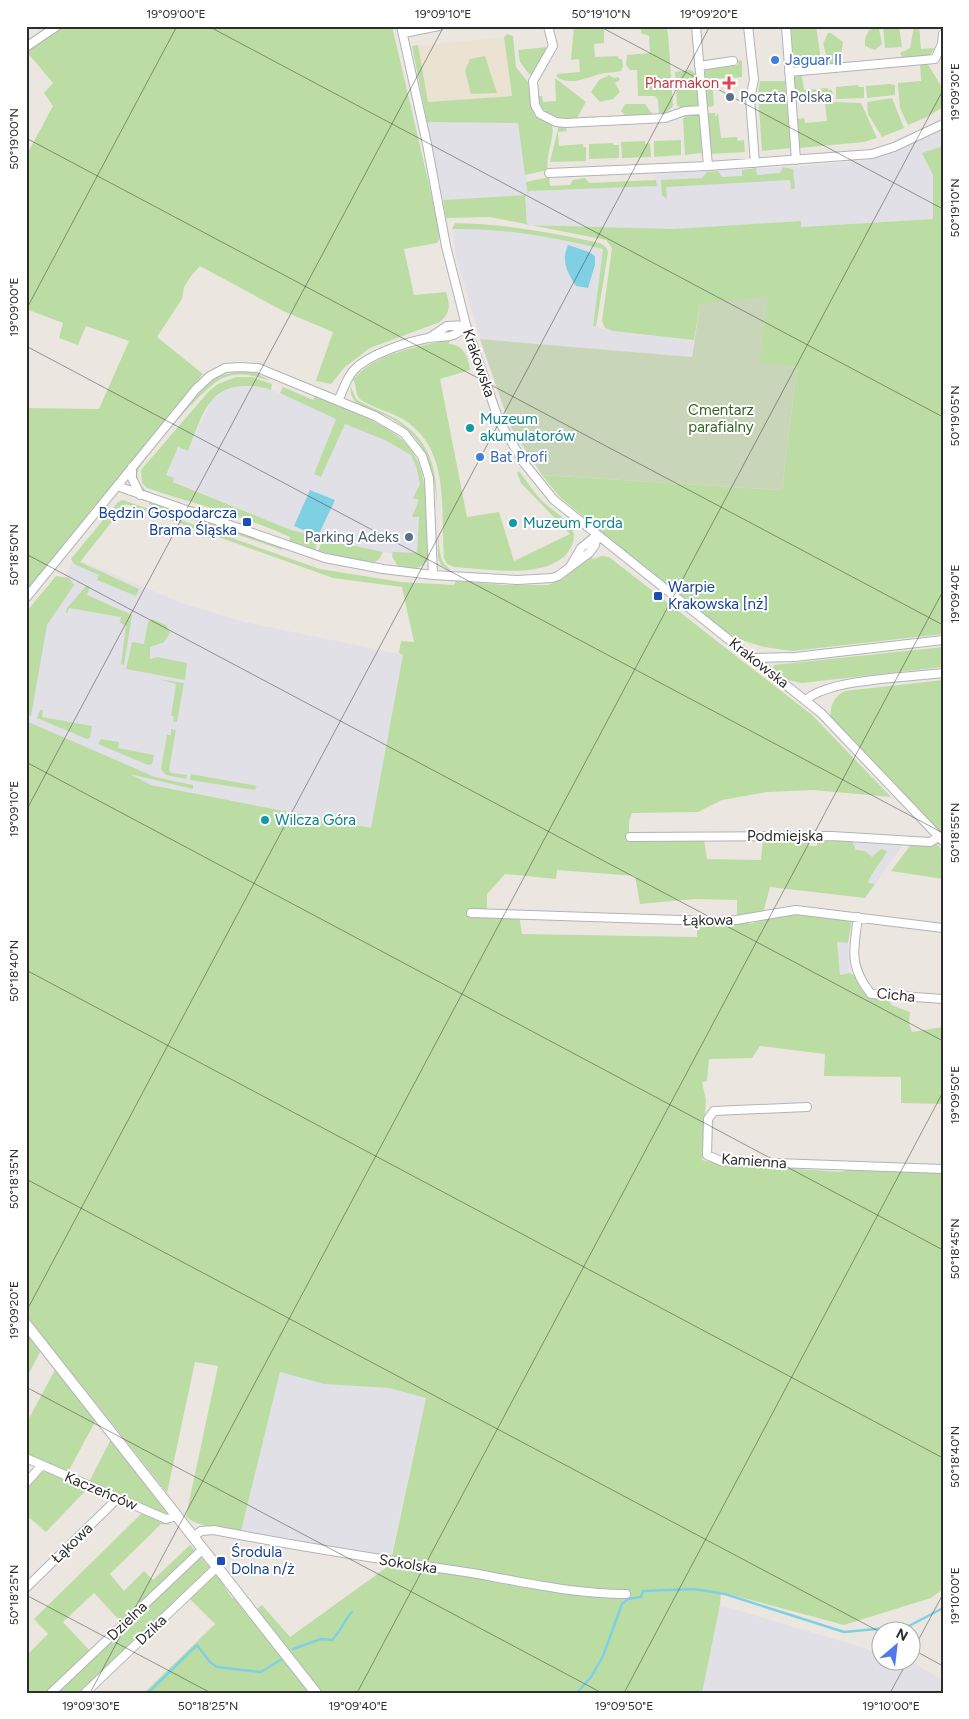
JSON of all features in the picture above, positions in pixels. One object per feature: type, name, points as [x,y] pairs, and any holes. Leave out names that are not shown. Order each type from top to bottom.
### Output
[{"type":"street","points":[[26,47],[57,26]]},
{"type":"street","points":[[403,30],[439,26]]},
{"type":"street","points":[[548,26],[553,46],[533,81],[535,105],[540,114],[556,122],[565,123],[665,118],[685,111],[703,110]]},
{"type":"street","points":[[696,26],[708,166]]},
{"type":"street","points":[[748,26],[754,80],[750,98],[754,163]]},
{"type":"street","points":[[786,26],[796,160]]},
{"type":"street","name":"Krakowska","points":[[403,30],[446,246],[466,325],[499,421],[524,463],[554,500],[806,700],[941,839]]},
{"type":"street","points":[[790,72],[935,59],[942,44],[943,34]]},
{"type":"street","points":[[699,66],[733,61]]},
{"type":"street","points":[[549,173],[708,166],[872,154],[894,147],[943,124]]},
{"type":"street","points":[[338,401],[354,370],[366,360],[430,338],[450,337],[460,332],[466,325]]},
{"type":"street","points":[[26,598],[201,383],[225,368],[240,366],[258,368],[338,401],[397,427],[411,439],[422,456],[430,478],[433,575]]},
{"type":"street","points":[[132,467],[132,478],[140,495]]},
{"type":"street","points":[[117,486],[325,558],[383,569],[433,575],[532,580],[558,576],[589,553],[595,545],[597,535]]},
{"type":"street","points":[[754,658],[788,657],[941,640]]},
{"type":"street","points":[[806,700],[814,694],[837,686],[943,673]]},
{"type":"street","name":"Podmiejska","points":[[630,837],[832,836],[930,842],[941,839]]},
{"type":"street","name":"Łąkowa","points":[[471,913],[687,921],[736,920],[796,910],[943,928]]},
{"type":"street","name":"Cicha","points":[[858,917],[854,933],[853,957],[857,970],[871,994],[943,999]]},
{"type":"street","name":"Kamienna","points":[[808,1107],[714,1111],[708,1119],[707,1155],[721,1161],[943,1169]]},
{"type":"street","points":[[26,1324],[316,1693]]},
{"type":"street","name":"Kaczeńców","points":[[26,1458],[166,1519],[176,1516]]},
{"type":"street","points":[[26,1483],[42,1465]]},
{"type":"street","name":"Łąkowa","points":[[26,1588],[118,1498]]},
{"type":"street","name":"Sokolska","points":[[193,1537],[201,1532],[214,1530],[319,1551],[470,1573],[556,1589],[592,1594],[626,1594]]},
{"type":"street","name":"Dzielna","points":[[51,1693],[203,1549]]},
{"type":"street","name":"Dzika","points":[[85,1693],[217,1567]]},
{"type":"shaded area","points":[[504,37],[512,96],[428,102],[418,46]]},
{"type":"shaded area","points":[[427,122],[518,123],[528,193],[529,191],[656,186],[655,174],[801,166],[869,160],[943,128],[943,146],[923,153],[933,175],[934,219],[801,227],[801,221],[673,229],[526,225],[525,195],[443,200]]},
{"type":"shaded area","points":[[489,228],[533,233],[603,249],[593,326],[613,331],[694,340],[692,357],[480,339],[457,260],[452,229]]},
{"type":"shaded area","points":[[236,386],[264,387],[400,444],[411,455],[416,466],[420,484],[417,558],[363,548],[291,530],[173,481],[166,475],[178,447],[188,451],[211,401],[226,389]]},
{"type":"shaded area","points":[[74,558],[182,603],[244,622],[404,655],[371,828],[151,785],[26,729],[26,631],[60,589]]},
{"type":"shaded area","points":[[852,841],[903,842],[904,844],[875,884],[868,883],[870,876],[880,864],[856,850]]},
{"type":"shaded area","points":[[837,942],[848,943],[849,973],[839,975]]},
{"type":"shaded area","points":[[280,1371],[324,1384],[389,1388],[426,1398],[391,1556],[286,1541],[241,1531]]},
{"type":"shaded area","points":[[720,1605],[872,1650],[872,1672],[922,1672],[922,1668],[943,1680],[943,1693],[702,1693]]},
{"type":"green space","points":[[63,26],[360,26],[377,29],[392,26],[441,236],[437,243],[404,249],[414,295],[446,292],[449,308],[440,322],[370,348],[345,367],[331,384],[316,381],[314,386],[333,332],[283,311],[200,266],[184,287],[182,299],[157,337],[203,374],[26,592],[26,408],[99,409],[129,341],[86,326],[78,345],[59,338],[63,323],[26,309],[26,156],[53,106],[44,93],[53,83],[26,51]]},
{"type":"green space","points":[[574,26],[604,26],[604,43],[594,44],[595,57],[618,56],[619,59],[622,59],[623,66],[621,71],[603,73],[573,81],[562,80],[557,77],[557,74],[580,72],[579,59],[571,60]]},
{"type":"green space","points":[[641,26],[665,26],[668,33],[673,106],[664,115],[659,115],[658,100],[655,96],[638,96],[637,70],[630,70],[626,65],[627,55],[650,53],[649,36],[641,33]]},
{"type":"green space","points":[[791,26],[816,26],[821,60],[810,67],[796,70],[793,65]]},
{"type":"green space","points":[[899,26],[902,47],[885,48],[883,27]]},
{"type":"green space","points":[[914,26],[919,26],[921,49],[934,48],[926,56],[903,58],[900,53],[910,48]]},
{"type":"green space","points":[[879,29],[882,44],[875,50],[865,46],[865,38],[869,30]]},
{"type":"green space","points":[[828,33],[831,33],[843,42],[841,57],[836,64],[829,64],[823,44]]},
{"type":"green space","points":[[507,34],[513,36],[516,67],[528,82],[534,115],[552,125],[553,131],[547,164],[548,170],[525,175],[518,123],[427,122],[412,46],[418,45],[428,102],[512,96],[504,37]]},
{"type":"green space","points":[[548,47],[533,75],[529,74],[520,62],[518,50]]},
{"type":"green space","points":[[485,56],[497,93],[471,94],[465,71],[470,59]]},
{"type":"green space","points":[[738,60],[742,61],[742,77],[712,79],[714,106],[707,107],[705,70],[738,65]]},
{"type":"green space","points":[[920,61],[926,61],[943,89],[943,107],[927,117],[908,125],[900,108],[898,83],[921,81]]},
{"type":"green space","points":[[691,70],[697,75],[699,107],[681,108],[677,105],[675,72]]},
{"type":"green space","points":[[808,73],[809,75],[802,76],[804,90],[828,88],[828,90],[832,90],[833,100],[817,102],[816,99],[796,96],[794,77],[797,74]]},
{"type":"green space","points":[[609,75],[614,78],[618,77],[620,80],[615,83],[620,92],[613,99],[600,102],[591,92],[599,80]]},
{"type":"green space","points":[[555,78],[586,102],[577,118],[559,118],[549,114],[540,106],[537,100],[538,96],[542,96],[543,102],[556,101]]},
{"type":"green space","points":[[760,81],[785,81],[791,148],[762,151],[758,94]]},
{"type":"green space","points":[[858,85],[859,87],[864,87],[864,98],[836,99],[836,87]]},
{"type":"green space","points":[[895,85],[895,95],[867,98],[866,86]]},
{"type":"green space","points":[[892,98],[904,128],[882,137],[868,114],[867,102]]},
{"type":"green space","points":[[835,102],[861,103],[877,138],[864,142],[799,148],[797,119],[804,118],[805,123],[827,121],[825,104]]},
{"type":"green space","points":[[625,104],[645,104],[653,115],[626,116],[621,111]]},
{"type":"green space","points":[[696,113],[699,115],[702,153],[685,155],[683,119],[687,115]]},
{"type":"green space","points":[[708,113],[715,113],[715,117],[718,113],[721,138],[737,137],[738,141],[744,140],[745,152],[711,154]]},
{"type":"green space","points":[[559,125],[565,125],[567,131],[558,132],[559,146],[583,144],[583,147],[586,147],[586,161],[550,162]]},
{"type":"green space","points":[[681,140],[681,155],[654,157],[654,141]]},
{"type":"green space","points":[[645,141],[645,144],[650,143],[651,157],[622,158],[621,142]]},
{"type":"green space","points":[[613,143],[613,145],[619,145],[619,158],[589,159],[589,144]]},
{"type":"green space","points":[[943,146],[943,634],[792,651],[764,647],[744,641],[728,633],[704,615],[560,497],[542,475],[782,490],[797,367],[760,363],[700,304],[694,340],[613,331],[605,328],[602,321],[612,248],[606,240],[531,225],[673,229],[801,221],[801,227],[933,219],[933,175],[922,153]]},
{"type":"green space","points":[[783,167],[793,169],[795,189],[791,189],[790,180],[666,187],[667,199],[662,195],[661,180],[702,178],[707,172],[718,171],[722,177],[742,176],[742,170],[756,168],[757,175],[780,173]]},
{"type":"green space","points":[[549,177],[550,186],[570,185],[573,180],[585,178],[589,183],[656,180],[657,186],[529,191],[528,195],[526,182]]},
{"type":"green space","points":[[525,195],[527,224],[490,217],[446,218],[443,200]]},
{"type":"green space","points":[[455,223],[492,225],[528,230],[600,243],[606,247],[608,252],[596,327],[593,326],[603,249],[528,234],[491,230],[452,229]]},
{"type":"green space","name":"Cmentarz parafialny","points":[[768,296],[760,362],[797,367],[782,490],[542,475],[510,426],[480,339],[692,357],[700,304]]},
{"type":"green space","points":[[449,339],[449,344],[462,349],[468,360],[470,370],[440,379],[467,517],[499,512],[514,561],[570,534],[521,483],[517,473],[519,471],[540,499],[562,517],[573,531],[574,536],[570,549],[561,559],[548,566],[517,571],[500,571],[454,567],[447,564],[444,558],[441,484],[431,449],[421,435],[407,422],[368,404],[358,396],[353,380],[373,363],[397,352]]},
{"type":"green space","points":[[244,371],[256,373],[271,381],[253,376],[235,375],[223,378],[215,383],[178,419],[145,460],[137,474],[138,480],[147,493],[142,490],[135,478],[138,468],[170,426],[196,396],[214,379]]},
{"type":"green space","points":[[236,377],[252,377],[272,384],[271,390],[254,386],[234,387],[223,391],[214,398],[202,416],[188,451],[178,447],[166,475],[174,478],[173,482],[291,530],[318,537],[315,550],[289,542],[290,537],[237,516],[147,488],[142,483],[141,470],[209,391],[218,384]]},
{"type":"green space","points":[[350,385],[356,399],[400,422],[420,440],[429,454],[434,470],[436,498],[430,466],[423,449],[412,434],[387,416],[355,402],[351,394]]},
{"type":"green space","points":[[283,387],[313,400],[315,396],[377,423],[397,435],[411,449],[420,466],[425,489],[429,557],[423,565],[416,568],[398,567],[392,556],[393,552],[417,553],[419,517],[412,517],[419,500],[413,498],[420,484],[416,466],[411,455],[385,440],[345,424],[321,477],[314,474],[336,419],[280,393]]},
{"type":"green space","points":[[123,500],[320,569],[401,582],[454,585],[456,581],[505,585],[548,585],[563,579],[591,555],[593,559],[602,556],[609,557],[812,715],[891,797],[813,790],[767,792],[722,800],[698,812],[632,813],[629,821],[629,839],[704,840],[707,859],[761,860],[763,839],[808,838],[809,846],[817,846],[818,838],[852,841],[856,850],[865,851],[872,857],[881,849],[887,851],[869,879],[868,883],[875,884],[865,898],[770,887],[763,913],[737,917],[737,900],[695,899],[640,904],[635,876],[557,870],[556,879],[505,874],[487,894],[487,914],[519,915],[522,934],[697,937],[697,926],[743,921],[750,924],[782,914],[794,913],[852,919],[848,943],[837,942],[840,975],[849,973],[861,978],[864,990],[889,998],[891,1005],[910,1012],[909,1023],[912,1032],[943,1027],[943,1104],[901,1103],[901,1077],[824,1076],[825,1054],[760,1046],[752,1058],[709,1059],[707,1081],[702,1082],[706,1100],[702,1160],[721,1164],[842,1172],[847,1170],[943,1173],[943,1589],[931,1598],[844,1625],[721,1592],[702,1693],[323,1693],[257,1609],[262,1605],[290,1637],[390,1565],[426,1398],[389,1388],[324,1384],[280,1372],[241,1531],[212,1527],[196,1523],[186,1516],[218,1366],[195,1362],[167,1493],[26,1315],[26,721],[155,777],[193,785],[193,789],[130,774],[151,785],[371,828],[403,655],[399,653],[401,641],[414,642],[402,587],[333,578],[126,504],[80,562],[139,589],[136,596],[97,580],[99,575],[74,564],[71,559],[118,502]]},
{"type":"green space","points":[[149,502],[282,548],[282,550],[149,504]]},
{"type":"green space","points":[[323,539],[383,552],[379,559],[372,564],[318,551]]},
{"type":"green space","points":[[438,540],[442,559],[451,571],[441,565],[438,558]]},
{"type":"green space","points":[[56,576],[69,578],[74,585],[47,625],[31,716],[26,714],[26,612]]},
{"type":"green space","points":[[86,586],[90,587],[87,595],[132,615],[124,665],[121,664],[126,625],[120,623],[121,617],[69,608],[66,612],[67,608]]},
{"type":"green space","points":[[152,619],[166,625],[170,633],[164,642],[150,647],[150,659],[157,657],[187,663],[185,680],[126,669],[132,642],[144,644],[148,622]]},
{"type":"green space","points":[[943,647],[943,667],[802,683],[788,680],[773,668],[774,665]]},
{"type":"green space","points":[[158,679],[184,683],[177,722],[173,722],[174,716],[171,716],[176,684]]},
{"type":"green space","points":[[943,680],[943,835],[830,717],[834,701],[838,695],[845,691]]},
{"type":"green space","points":[[40,710],[43,710],[42,717],[92,726],[90,738],[87,739],[37,718]]},
{"type":"green space","points":[[171,729],[176,730],[169,769],[171,773],[187,775],[186,779],[166,775],[161,769],[167,735],[171,735]]},
{"type":"green space","points":[[101,739],[119,742],[118,748],[154,755],[152,764],[148,765],[98,744]]},
{"type":"green space","points":[[191,774],[257,786],[255,790],[190,780]]},
{"type":"green space","points":[[918,843],[937,844],[943,851],[943,879],[891,871],[910,846]]},
{"type":"green space","points":[[26,1332],[40,1352],[26,1379]]},
{"type":"green space","points":[[55,1370],[96,1420],[68,1472],[26,1454],[26,1424]]},
{"type":"green space","points":[[111,1439],[170,1517],[89,1482]]},
{"type":"green space","points":[[47,1470],[88,1488],[46,1532],[26,1515],[26,1489],[41,1473]]},
{"type":"green space","points":[[143,1512],[172,1525],[161,1524],[110,1574],[124,1591],[144,1571],[153,1580],[190,1545],[196,1551],[121,1622],[94,1593],[63,1622],[91,1652],[47,1693],[26,1693],[26,1656],[48,1634],[34,1619]]},
{"type":"green space","points":[[199,1555],[211,1569],[82,1693],[55,1693]]},
{"type":"green space","points":[[212,1574],[216,1574],[232,1598],[236,1598],[311,1693],[144,1693],[215,1624],[188,1597]]},
{"type":"water","points":[[568,245],[595,256],[595,265],[588,288],[576,286],[568,271],[565,256]]},
{"type":"water","points":[[310,490],[335,500],[318,536],[294,526]]},
{"type":"waterway","points":[[577,1693],[591,1677],[603,1656],[622,1604],[628,1599],[641,1597],[643,1591],[694,1589],[725,1594],[844,1632],[909,1626],[943,1608]]},
{"type":"waterway","points":[[293,1649],[321,1639],[332,1640],[352,1612]]},
{"type":"waterway","points":[[148,1693],[197,1645],[210,1662],[217,1667],[261,1672],[282,1659]]},
{"type":"place","name":"Jaguar II","points":[[775,60]]},
{"type":"place","name":"Pharmakon","points":[[729,83]]},
{"type":"place","name":"Poczta Polska","points":[[730,97]]},
{"type":"place","name":"Muzeum akumulatorów","points":[[470,428]]},
{"type":"place","name":"Bat Profi","points":[[480,457]]},
{"type":"place","name":"Będzin Gospodarcza Brama Śląska","points":[[247,522]]},
{"type":"place","name":"Muzeum Forda","points":[[513,523]]},
{"type":"place","name":"Parking Adeks","points":[[409,537]]},
{"type":"place","name":"Warpie Krakowska [nż]","points":[[658,596]]},
{"type":"place","name":"Wilcza Góra","points":[[265,820]]},
{"type":"place","name":"Środula Dolna n/ż","points":[[221,1561]]}]
